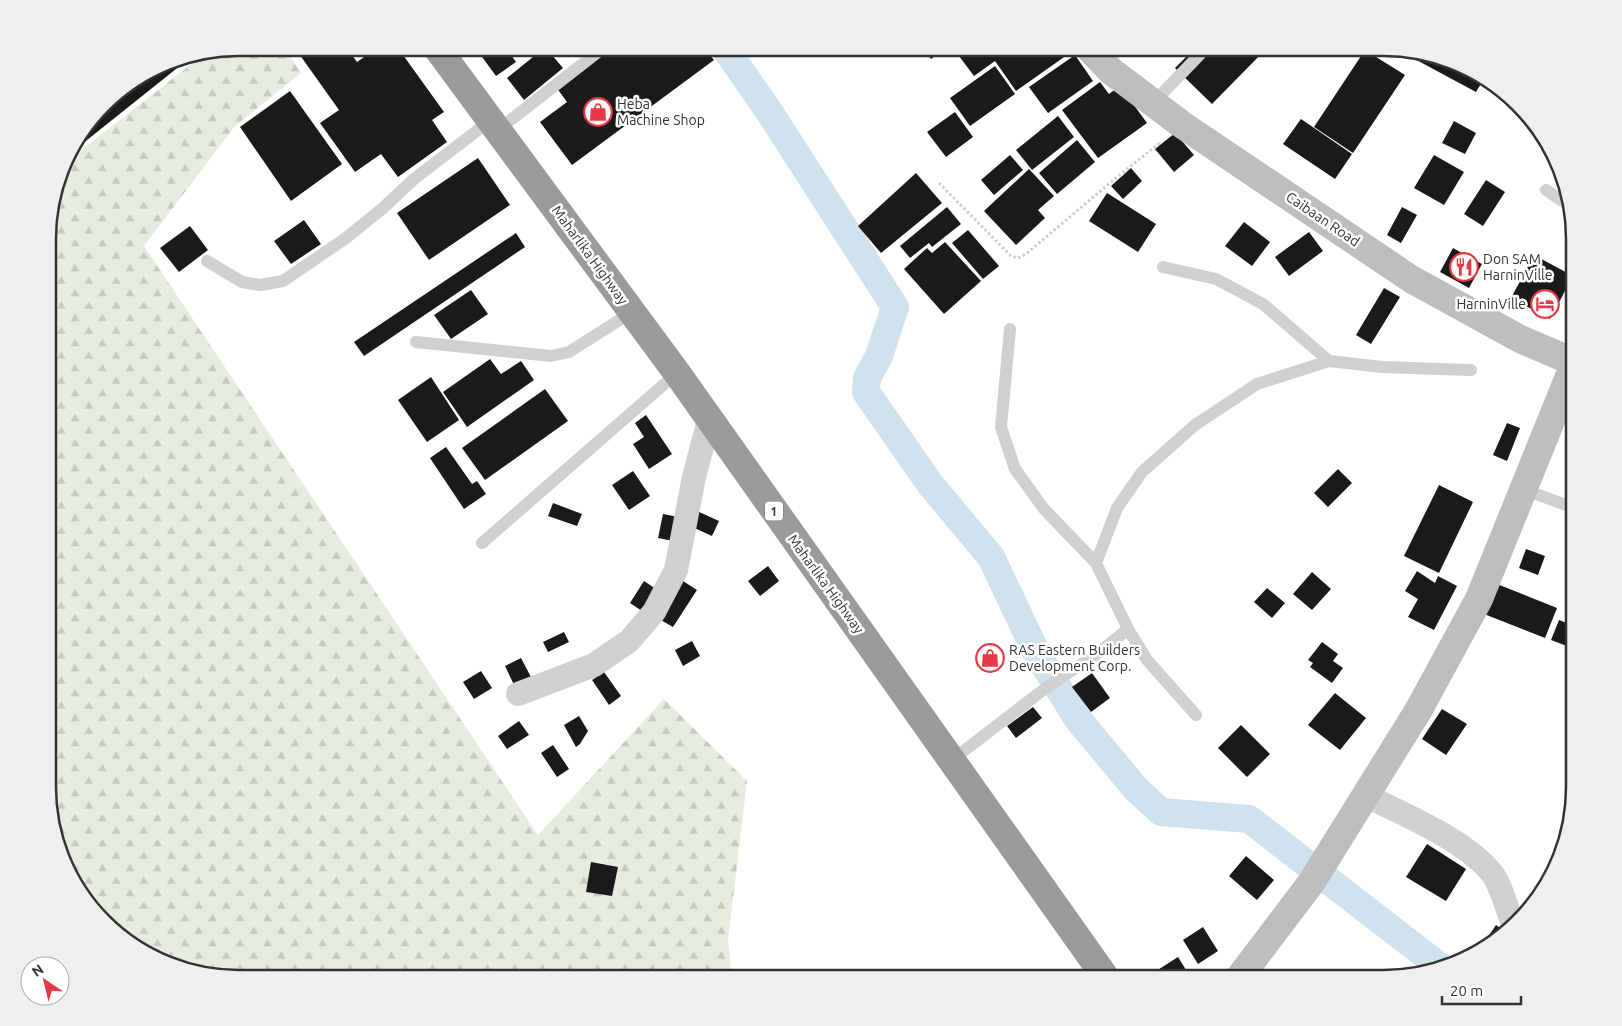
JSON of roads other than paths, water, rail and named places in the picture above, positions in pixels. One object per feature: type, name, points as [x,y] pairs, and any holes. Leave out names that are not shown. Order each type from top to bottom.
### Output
[{"type":"highway","name":"Maharlika Highway","points":[[443,56],[677,373],[1100,970]]},
{"type":"street","name":"Caibaan Road","points":[[1097,56],[1111,71],[1181,124],[1411,279],[1520,339],[1566,371]]},
{"type":"street","points":[[1245,970],[1311,883],[1418,712],[1479,599],[1566,389]]},
{"type":"street","points":[[518,694],[594,664],[629,641],[654,612],[676,570],[694,477],[709,420]]},
{"type":"street","points":[[1365,795],[1445,836],[1474,855],[1492,874],[1511,917]]},
{"type":"lane","points":[[207,261],[242,282],[260,285],[283,281],[346,238],[384,208],[414,178],[494,125],[592,56]]},
{"type":"lane","points":[[1154,102],[1198,56]]},
{"type":"lane","points":[[1546,190],[1562,200]]},
{"type":"lane","points":[[1162,267],[1216,279],[1262,304],[1329,361]]},
{"type":"lane","points":[[416,342],[551,356],[569,352],[632,312]]},
{"type":"lane","points":[[1010,329],[1000,427],[1015,469],[1044,509],[1096,562],[1128,629],[1147,660],[1196,714]]},
{"type":"lane","points":[[1096,562],[1117,508],[1142,472],[1195,425],[1257,384],[1329,361],[1382,367],[1470,370]]},
{"type":"lane","points":[[482,543],[677,373]]},
{"type":"lane","points":[[1523,489],[1566,505]]},
{"type":"lane","points":[[952,760],[1047,687],[1101,651],[1128,629]]},
{"type":"waterway","points":[[731,56],[770,113],[895,307],[879,356],[867,378],[866,392],[930,484],[991,557],[1035,650],[1077,718],[1136,789],[1161,812],[1249,819],[1435,962]]},
{"type":"place","name":"Heba Machine Shop","points":[[598,112]]},
{"type":"place","name":"Don SAM HarninVille","points":[[1464,267]]},
{"type":"place","name":"HarninVille","points":[[1545,304]]},
{"type":"place","name":"RAS Eastern Builders Development Corp.","points":[[990,658]]}]
